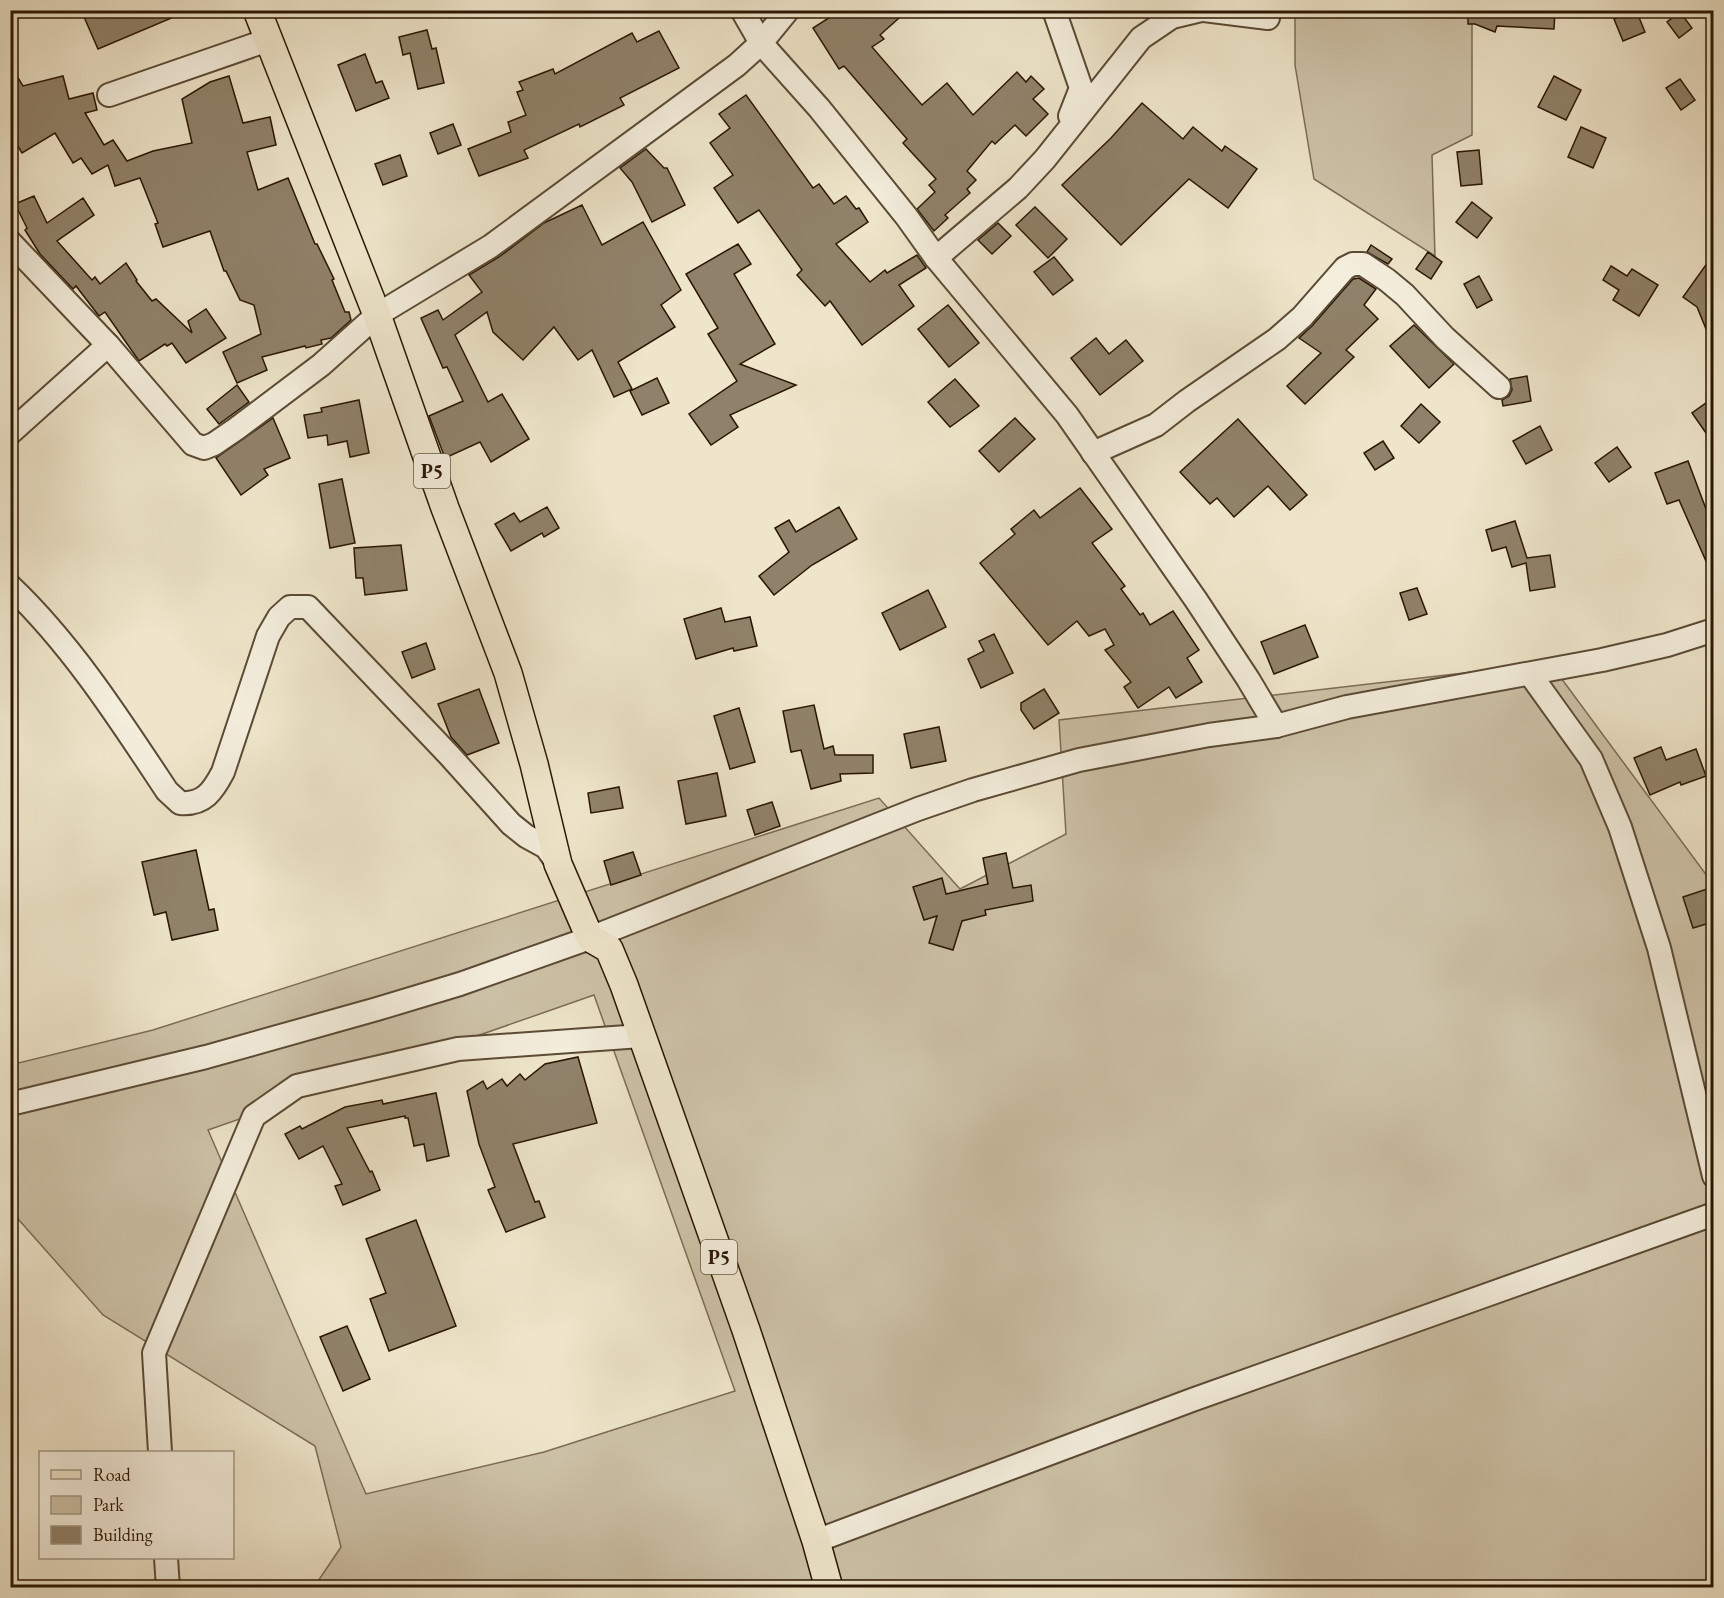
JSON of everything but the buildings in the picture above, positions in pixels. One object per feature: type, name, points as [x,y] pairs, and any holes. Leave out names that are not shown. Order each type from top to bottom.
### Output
[{"type":"main road","name":"P5","points":[[257,10],[377,315],[445,508],[508,673],[534,764],[558,864],[590,938],[609,949],[624,985],[746,1330],[829,1587]]},
{"type":"street","points":[[742,10],[761,44],[819,108],[906,216],[936,258],[1067,415],[1208,617],[1276,726]]},
{"type":"street","points":[[10,242],[108,345],[193,444],[204,448],[228,434],[321,365],[377,315],[490,246],[736,65],[761,44],[788,10]]},
{"type":"street","points":[[1054,10],[1081,88],[1061,139]]},
{"type":"street","points":[[936,258],[1018,188],[1061,139],[1141,38],[1172,17],[1202,10],[1268,18]]},
{"type":"street","points":[[109,95],[268,40]]},
{"type":"street","points":[[1093,453],[1156,425],[1186,401],[1277,339],[1302,317],[1345,268],[1353,264],[1363,264],[1405,295],[1445,338],[1499,387]]},
{"type":"street","points":[[10,433],[108,345]]},
{"type":"street","points":[[10,586],[36,610],[86,675],[167,790],[180,803],[190,804],[213,791],[223,772],[268,636],[279,617],[290,607],[308,607],[449,755],[511,824],[546,847],[558,864]]},
{"type":"street","points":[[10,1104],[206,1056],[460,984],[590,938],[918,809],[973,790],[1079,760],[1209,735],[1276,726],[1347,707],[1602,660],[1667,645],[1713,630]]},
{"type":"street","points":[[1530,674],[1591,759],[1620,827],[1659,948],[1713,1176]]},
{"type":"street","points":[[160,1451],[154,1353],[254,1116],[297,1086],[458,1048],[641,1036]]},
{"type":"street","points":[[816,1541],[1192,1400],[1713,1215]]},
{"type":"street","points":[[166,1559],[168,1587]]},
{"type":"green space","points":[[1295,11],[1472,11],[1472,135],[1432,155],[1435,256],[1314,179],[1295,65]]},
{"type":"green space","points":[[1550,663],[1713,884],[1713,1587],[314,1587],[341,1547],[315,1446],[103,1315],[11,1211],[10,1065],[153,1030],[879,798],[960,889],[1066,834],[1059,720]],"holes":[[[594,995],[735,1391],[544,1452],[366,1494],[208,1130]]]}]
